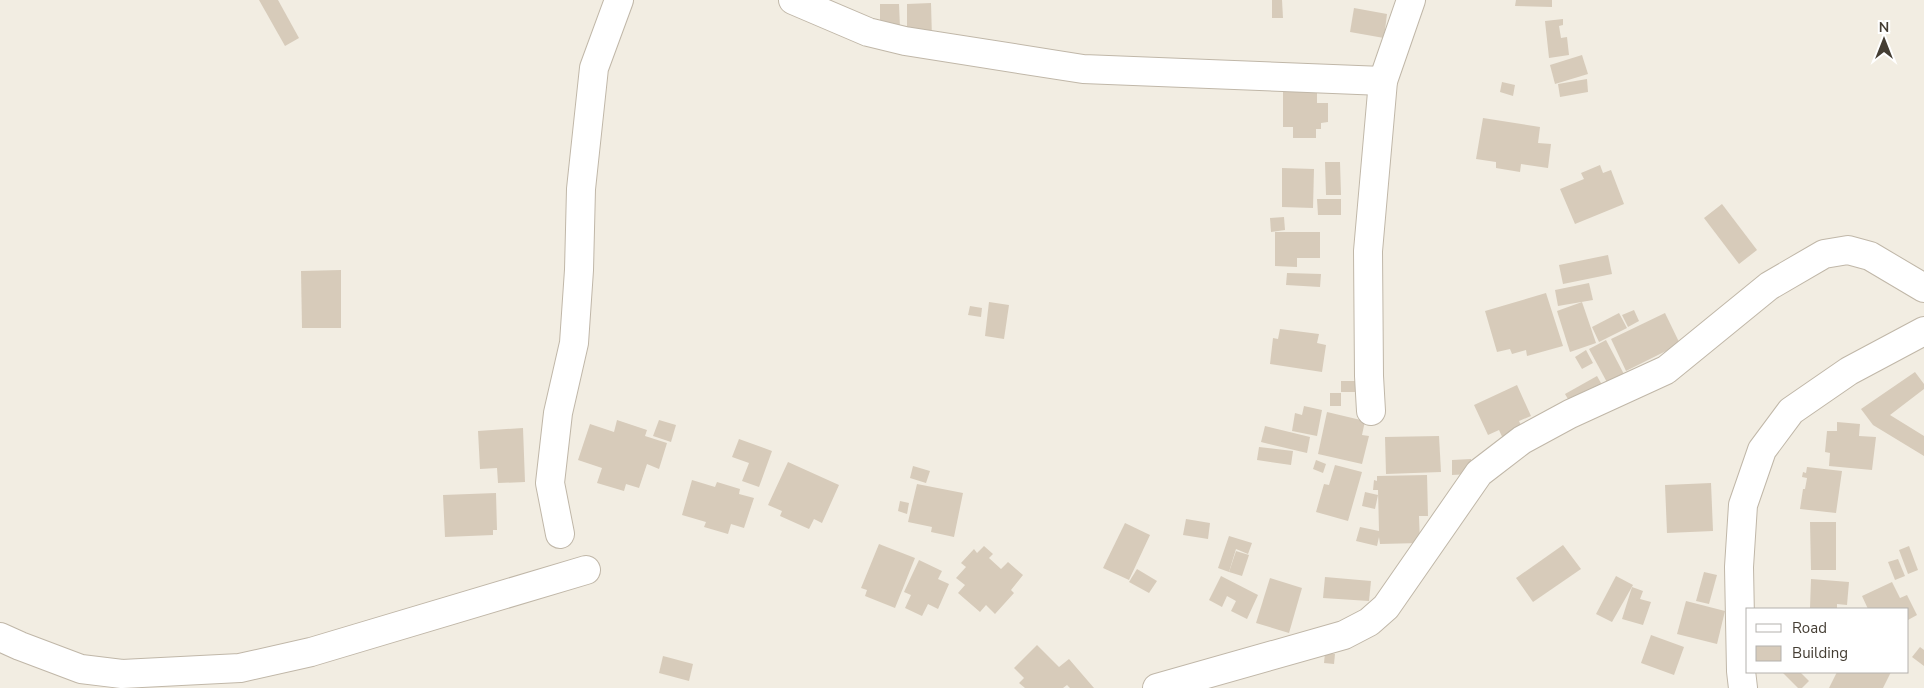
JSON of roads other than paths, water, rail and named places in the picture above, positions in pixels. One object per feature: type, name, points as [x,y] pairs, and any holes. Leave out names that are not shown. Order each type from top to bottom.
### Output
[{"type":"street","points":[[560,534],[550,483],[558,413],[574,343],[579,270],[581,189],[594,68],[619,0]]},
{"type":"street","points":[[793,0],[868,32],[905,41],[1083,69],[1383,81]]},
{"type":"street","points":[[1371,410],[1368,251],[1383,81],[1411,0]]},
{"type":"street","points":[[1157,688],[1344,635],[1369,622],[1386,607],[1479,473],[1522,440],[1570,414],[1666,370],[1768,286],[1824,254],[1848,250],[1870,256],[1924,288]]},
{"type":"street","points":[[1743,688],[1739,567],[1743,505],[1762,450],[1791,412],[1849,371],[1924,331]]},
{"type":"street","points":[[0,636],[20,646],[81,669],[122,674],[240,668],[311,652],[586,570]]}]
